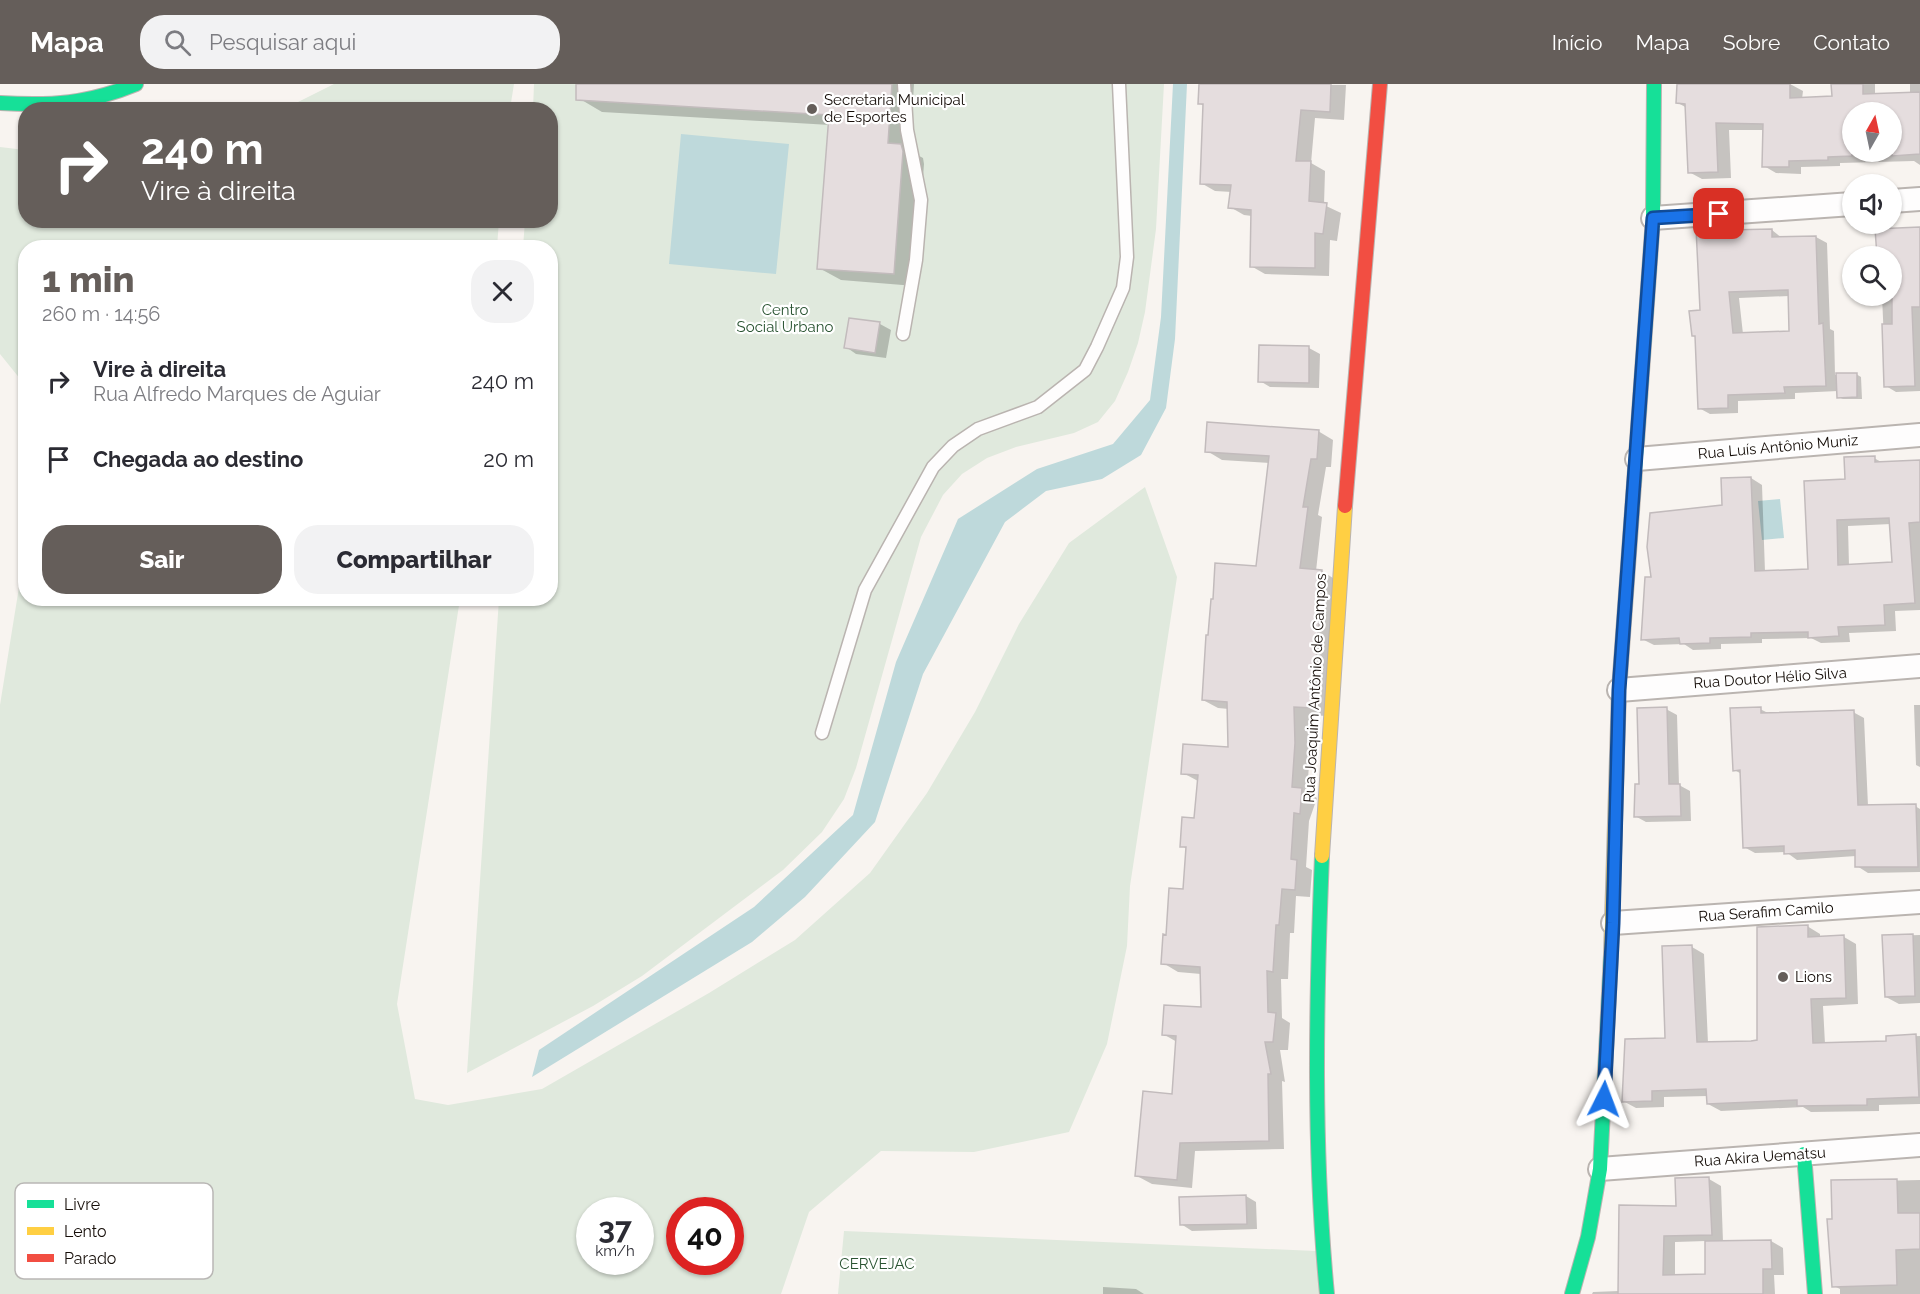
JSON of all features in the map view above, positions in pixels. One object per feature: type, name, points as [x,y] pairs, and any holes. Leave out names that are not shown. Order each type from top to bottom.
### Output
[{"type":"street","points":[[83,102],[114,94],[136,84]]},
{"type":"street","name":"Rua Joaquim Antônio de Campos","points":[[1327,1294],[1317,1197],[1317,944],[1344,496],[1380,84]]},
{"type":"street","points":[[1572,1294],[1588,1237],[1600,1169],[1613,923],[1619,690],[1653,218],[1654,84]]},
{"type":"street","points":[[0,103],[18,104]]},
{"type":"street","points":[[1902,201],[1920,200]]},
{"type":"street","points":[[1653,218],[1842,205]]},
{"type":"street","name":"Rua Luís Antônio Muniz","points":[[1637,459],[1920,435]]},
{"type":"street","name":"Rua Doutor Hélio Silva","points":[[1619,690],[1920,666]]},
{"type":"street","name":"Rua Serafim Camilo","points":[[1613,923],[1920,902]]},
{"type":"street","name":"Rua Akira Uematsu","points":[[1600,1169],[1920,1145]]},
{"type":"street","points":[[1803,1154],[1815,1294]]},
{"type":"lane","points":[[903,334],[916,260],[921,200],[907,130],[904,84]]},
{"type":"lane","points":[[822,733],[866,590],[933,467],[952,446],[978,429],[1038,406],[1084,370],[1097,346],[1123,288],[1127,257],[1119,84]]},
{"type":"green space","points":[[334,84],[514,84],[511,102],[298,102]]},
{"type":"green space","name":"Centro Social Urbano","points":[[534,84],[1164,84],[1156,229],[1145,312],[1138,343],[1115,401],[1098,422],[1074,433],[1016,447],[987,458],[962,474],[943,495],[921,537],[856,768],[844,799],[822,832],[783,870],[642,976],[593,1006],[467,1073],[499,606],[558,606],[558,240],[524,240],[524,228],[558,228],[558,102],[533,102]]},
{"type":"green space","points":[[0,147],[18,149],[18,228],[498,228],[498,240],[18,240],[18,376],[0,354]]},
{"type":"green space","points":[[1145,487],[1177,577],[1130,886],[1127,946],[1107,1044],[1069,1132],[974,1152],[881,1151],[809,1212],[781,1294],[0,1294],[0,705],[18,593],[18,606],[459,606],[397,1004],[415,1099],[448,1105],[542,1089],[709,993],[795,940],[870,873],[927,793],[975,712],[1019,624],[1069,543]]},
{"type":"green space","name":"CERVEJAC","points":[[844,1231],[1316,1251],[1320,1294],[838,1294]]},
{"type":"water","points":[[1173,84],[1187,84],[1175,339],[1166,408],[1141,455],[1102,479],[1046,491],[1005,522],[923,674],[875,822],[805,897],[752,942],[532,1077],[539,1050],[754,907],[853,815],[896,662],[958,519],[1037,469],[1113,444],[1150,400],[1161,317]]},
{"type":"water","points":[[681,134],[789,144],[776,274],[669,264]]},
{"type":"water","points":[[1780,499],[1784,538],[1762,540],[1758,501]]},
{"type":"building","points":[[576,84],[892,84],[888,143],[901,144],[903,151],[894,274],[817,269],[829,115],[576,100]]},
{"type":"building","points":[[1199,84],[1331,84],[1330,112],[1301,110],[1296,161],[1311,161],[1309,201],[1327,203],[1323,234],[1315,233],[1315,268],[1250,267],[1251,210],[1228,208],[1231,185],[1200,184],[1203,104],[1198,104]]},
{"type":"building","points":[[1677,84],[1790,84],[1790,98],[1832,96],[1831,84],[1863,84],[1863,94],[1920,92],[1920,154],[1902,155],[1902,102],[1842,102],[1842,156],[1828,157],[1828,160],[1789,161],[1789,167],[1762,167],[1763,124],[1716,123],[1718,172],[1688,173],[1685,104],[1676,103]]},
{"type":"building","points":[[1727,226],[1727,230],[1772,229],[1772,237],[1816,236],[1819,324],[1823,323],[1826,386],[1784,387],[1785,393],[1728,395],[1728,408],[1698,409],[1695,336],[1692,336],[1689,311],[1700,310],[1696,228]],"holes":[[[1788,290],[1789,331],[1733,333],[1729,292]]]},
{"type":"building","points":[[1920,227],[1920,307],[1912,307],[1915,386],[1884,387],[1882,324],[1892,324],[1892,306],[1902,306],[1902,246],[1876,246],[1875,234],[1902,234],[1902,228]]},
{"type":"building","points":[[849,318],[880,322],[875,353],[844,348]]},
{"type":"building","points":[[1259,345],[1309,346],[1309,383],[1258,382]]},
{"type":"building","points":[[1836,373],[1857,373],[1857,397],[1837,398]]},
{"type":"building","points":[[1207,422],[1319,430],[1317,459],[1311,459],[1303,507],[1308,507],[1300,568],[1322,570],[1313,708],[1294,707],[1295,743],[1292,787],[1302,788],[1300,814],[1294,813],[1291,859],[1297,860],[1295,890],[1282,889],[1279,925],[1276,925],[1273,972],[1267,971],[1268,1012],[1276,1013],[1273,1042],[1265,1042],[1271,1074],[1268,1074],[1269,1141],[1180,1143],[1177,1180],[1135,1176],[1143,1091],[1172,1094],[1176,1036],[1162,1035],[1164,1005],[1201,1007],[1200,967],[1161,964],[1163,934],[1166,935],[1169,888],[1183,889],[1186,847],[1180,847],[1182,817],[1194,818],[1198,775],[1181,774],[1183,744],[1228,747],[1227,702],[1202,700],[1206,635],[1208,635],[1211,599],[1213,599],[1215,563],[1256,566],[1269,456],[1205,452]]},
{"type":"building","points":[[1875,456],[1875,462],[1920,460],[1920,522],[1909,523],[1915,603],[1884,605],[1885,625],[1838,627],[1839,636],[1808,638],[1808,632],[1751,633],[1751,637],[1710,638],[1710,643],[1680,644],[1679,638],[1641,640],[1645,577],[1651,577],[1647,547],[1650,513],[1722,505],[1721,478],[1751,477],[1755,571],[1808,569],[1804,481],[1845,479],[1844,457]],"holes":[[[1889,518],[1892,562],[1838,565],[1837,520]]]},
{"type":"building","points":[[1667,707],[1669,784],[1680,784],[1681,816],[1634,817],[1635,784],[1639,784],[1637,708]]},
{"type":"building","points":[[1761,707],[1761,713],[1854,710],[1858,805],[1916,804],[1918,867],[1855,867],[1855,850],[1784,854],[1784,846],[1743,848],[1740,770],[1733,771],[1730,708]]},
{"type":"building","points":[[1808,925],[1808,937],[1844,935],[1846,998],[1811,999],[1813,1043],[1886,1041],[1886,1036],[1916,1034],[1919,1097],[1867,1099],[1867,1105],[1797,1106],[1797,1100],[1707,1104],[1706,1089],[1652,1091],[1652,1101],[1622,1102],[1625,1039],[1665,1038],[1662,946],[1692,945],[1697,1042],[1751,1041],[1757,1040],[1757,927]]},
{"type":"building","points":[[1913,934],[1915,996],[1885,997],[1882,935]]},
{"type":"building","points":[[1709,1177],[1712,1235],[1664,1236],[1663,1275],[1705,1274],[1705,1241],[1771,1240],[1772,1269],[1763,1269],[1763,1294],[1618,1294],[1619,1205],[1676,1206],[1675,1178]]},
{"type":"building","points":[[1897,1179],[1898,1213],[1920,1213],[1920,1249],[1896,1250],[1897,1285],[1832,1287],[1827,1219],[1832,1219],[1831,1180]]},
{"type":"building","points":[[1246,1195],[1247,1224],[1180,1225],[1179,1197]]},
{"type":"traffic: fast","points":[[69,102],[102,96],[136,84]]},
{"type":"traffic: fast","points":[[1634,484],[1653,218],[1654,84]]},
{"type":"traffic: fast","points":[[0,103],[18,104]]},
{"type":"traffic: fast","points":[[1322,856],[1317,1075],[1319,1185],[1327,1294]]},
{"type":"traffic: fast","points":[[1572,1294],[1588,1237],[1600,1169],[1611,955]]},
{"type":"traffic: fast","points":[[1804,1154],[1815,1294]]},
{"type":"traffic: slow","points":[[1611,955],[1619,690],[1634,484]]},
{"type":"traffic: slow","points":[[1322,856],[1345,506]]},
{"type":"traffic: jam","points":[[1345,506],[1380,84]]},
{"type":"place","name":"Secretaria Municipal de Esportes","points":[[812,109]]},
{"type":"place","name":"Lions","points":[[1783,977]]},
{"type":"route","points":[[1604,1099],[1613,923],[1619,690],[1653,218],[1719,214]]}]
